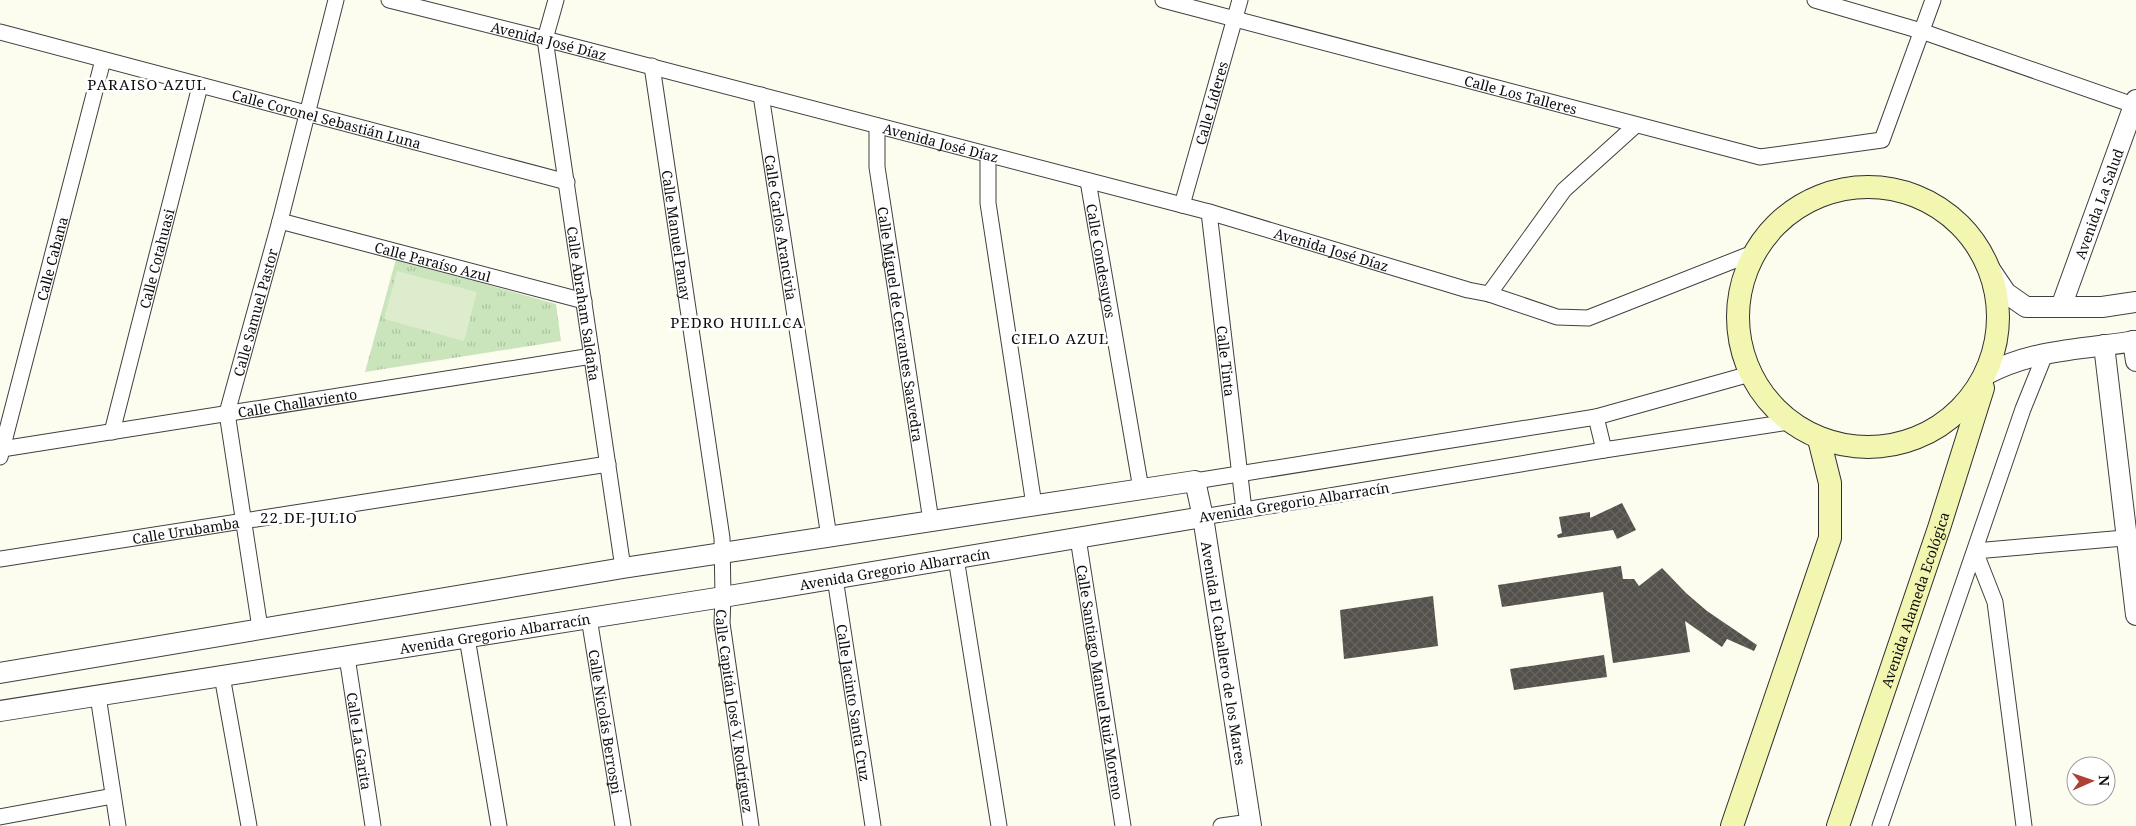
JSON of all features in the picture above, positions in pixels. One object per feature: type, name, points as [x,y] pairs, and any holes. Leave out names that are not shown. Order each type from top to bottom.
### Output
[{"type":"main road","points":[[1987,374],[1973,396],[1946,421],[1907,442],[1862,448],[1819,439],[1789,422],[1766,400],[1750,374],[1738,334],[1739,292],[1753,253],[1779,220],[1813,197],[1853,186],[1894,188],[1933,204],[1965,230],[1988,265]]},
{"type":"main road","name":"Avenida Alameda Ecológica","points":[[1842,825],[1936,537],[1996,345],[1996,306],[1988,265]]},
{"type":"main road","points":[[1732,826],[1830,538],[1830,483],[1819,439]]},
{"type":"street","name":"Calle Samuel Pastor","points":[[260,628],[227,413],[280,220],[336,0]]},
{"type":"street","name":"Avenida José Díaz","points":[[389,0],[545,38],[1209,212],[1468,290],[1489,294],[1557,317],[1588,318],[1753,253]]},
{"type":"street","points":[[545,38],[556,0]]},
{"type":"street","name":"Calle Los Talleres","points":[[1163,0],[1760,158],[1882,140],[1921,32]]},
{"type":"street","name":"Calle Líderes","points":[[1182,206],[1240,0]]},
{"type":"street","points":[[1815,0],[1921,32],[2135,104]]},
{"type":"street","points":[[1921,32],[1932,0]]},
{"type":"street","name":"Calle Coronel Sebastián Luna","points":[[0,32],[567,182]]},
{"type":"street","name":"Calle Abraham Saldaña","points":[[545,38],[623,568]]},
{"type":"street","name":"Calle Cabana","points":[[1,453],[104,60]]},
{"type":"street","name":"Calle Manuel Panay","points":[[652,66],[722,538],[723,597]]},
{"type":"street","name":"Calle Cotahuasi","points":[[112,432],[200,86]]},
{"type":"street","name":"Calle Carlos Arancivia","points":[[761,95],[829,537]]},
{"type":"street","name":"Avenida La Salud","points":[[2062,307],[2135,104]]},
{"type":"street","points":[[1489,294],[1564,190],[1636,125]]},
{"type":"street","name":"Calle Miguel de Cervantes Saavedra","points":[[877,126],[877,167],[931,521]]},
{"type":"street","points":[[988,155],[988,203],[1034,505]]},
{"type":"street","name":"Calle Condesuyos","points":[[1088,181],[1141,489]]},
{"type":"street","name":"Calle Tinta","points":[[1209,212],[1244,510]]},
{"type":"street","name":"Calle Paraíso Azul","points":[[280,220],[584,301]]},
{"type":"street","points":[[1988,265],[2006,293],[2026,307],[2102,307],[2136,302]]},
{"type":"street","points":[[1987,374],[2006,364],[2046,352],[2135,342],[2136,361]]},
{"type":"street","points":[[2104,345],[2131,537],[2136,615]]},
{"type":"street","points":[[1880,826],[2026,401],[2046,352]]},
{"type":"street","name":"Calle Challaviento","points":[[1,453],[227,413],[592,356]]},
{"type":"street","points":[[0,673],[623,568],[1596,417],[1750,374]]},
{"type":"street","points":[[1596,417],[1604,450]]},
{"type":"street","name":"Avenida Gregorio Albarracín","points":[[0,711],[723,597],[1604,450],[1789,422]]},
{"type":"street","name":"Calle Urubamba","points":[[0,559],[608,464]]},
{"type":"street","name":"Avenida El Caballero de los Mares","points":[[1196,480],[1250,824]]},
{"type":"street","points":[[1975,550],[2131,537]]},
{"type":"street","name":"Calle Santiago Manuel Ruiz Moreno","points":[[1078,538],[1123,826]]},
{"type":"street","points":[[1975,550],[1996,602],[2024,826]]},
{"type":"street","points":[[956,558],[999,826]]},
{"type":"street","name":"Calle Jacinto Santa Cruz","points":[[835,578],[873,826]]},
{"type":"street","name":"Calle Capitán José V. Rodríguez","points":[[723,597],[722,623],[751,826]]},
{"type":"street","name":"Calle Nicolás Berrospi","points":[[589,618],[623,826]]},
{"type":"street","points":[[467,638],[499,826]]},
{"type":"street","name":"Calle La Garita","points":[[346,657],[373,826]]},
{"type":"street","points":[[222,676],[249,826]]},
{"type":"street","points":[[98,696],[118,826]]},
{"type":"street","points":[[0,817],[113,796]]},
{"type":"street","points":[[1221,826],[1250,824]]},
{"type":"green space","points":[[396,259],[556,304],[561,341],[365,372]]},
{"type":"green space","points":[[397,271],[477,292],[464,341],[384,319]]},
{"type":"building","points":[[1622,503],[1636,530],[1617,539],[1613,530],[1558,538],[1557,535],[1562,533],[1559,517],[1590,512],[1590,518]]},
{"type":"building","points":[[1621,566],[1623,579],[1634,579],[1639,586],[1662,568],[1707,611],[1757,645],[1754,651],[1727,639],[1722,647],[1685,621],[1690,652],[1613,663],[1603,592],[1502,607],[1498,585]]},
{"type":"building","points":[[1433,596],[1438,646],[1344,659],[1340,610]]},
{"type":"building","points":[[1604,655],[1607,677],[1514,690],[1510,669]]},
{"type":"district","name":"PARAISO AZUL","points":[[147,84]]},
{"type":"district","name":"PEDRO HUILLCA","points":[[737,322]]},
{"type":"district","name":"CIELO AZUL","points":[[1060,338]]},
{"type":"district","name":"22 DE JULIO","points":[[309,517]]}]
